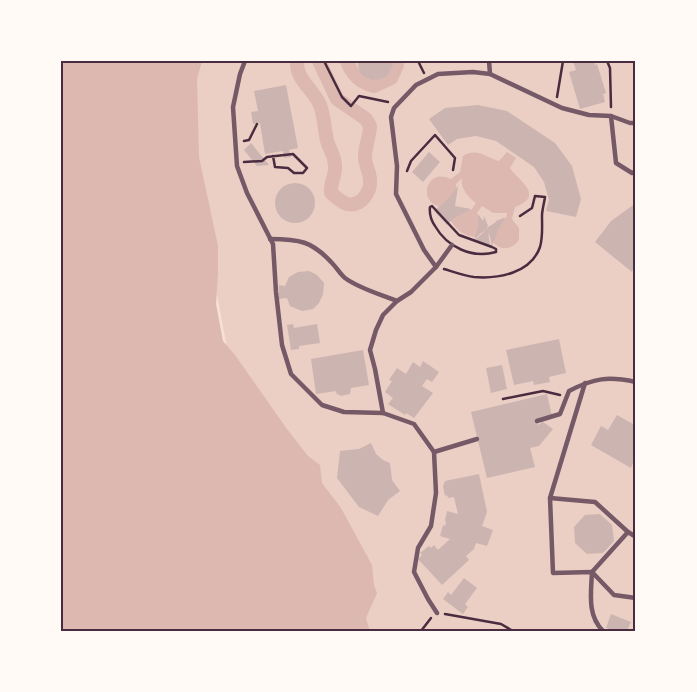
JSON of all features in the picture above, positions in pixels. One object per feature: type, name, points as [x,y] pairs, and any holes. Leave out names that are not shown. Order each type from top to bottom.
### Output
[{"type":"street","points":[[245,61],[240,74],[233,107],[237,162],[247,193],[273,244],[282,345],[292,374],[322,405],[344,412],[383,413],[414,424],[434,452],[436,493],[430,526],[418,548],[414,572],[437,613]]},
{"type":"street","points":[[489,61],[490,74]]},
{"type":"street","points":[[436,267],[424,250],[396,194],[397,166],[391,117],[394,108],[416,84],[438,74],[473,72],[490,74],[555,106],[589,115],[611,116],[630,124],[636,123]]},
{"type":"street","points":[[611,116],[616,163],[632,173],[636,172]]},
{"type":"street","points":[[270,239],[292,239],[307,242],[332,263],[342,276],[354,284],[398,301]]},
{"type":"street","points":[[383,413],[370,350],[376,330],[384,315],[436,267],[452,245]]},
{"type":"street","points":[[537,421],[560,414],[569,391],[585,383],[600,379],[636,382]]},
{"type":"street","points":[[585,383],[550,498],[553,573],[592,572],[614,595],[636,598]]},
{"type":"street","points":[[434,452],[477,439]]},
{"type":"street","points":[[550,498],[595,502],[636,537]]},
{"type":"street","points":[[603,631],[598,626],[590,608],[592,572],[628,532]]},
{"type":"path","points":[[324,61],[342,97],[351,106],[359,96],[382,101],[399,102]]},
{"type":"path","points":[[555,106],[563,61]]},
{"type":"path","points":[[606,61],[610,68],[611,116]]},
{"type":"path","points":[[235,143],[249,140],[257,124]]},
{"type":"path","points":[[406,173],[411,161],[435,135],[455,158],[453,170]]},
{"type":"path","points":[[237,162],[262,161],[267,157],[273,156],[294,154],[307,168],[303,173],[294,174],[288,168],[275,166],[273,156]]},
{"type":"path","points":[[436,267],[473,277],[491,277],[519,271],[536,256],[540,248],[545,197],[535,196],[532,208],[520,216]]},
{"type":"path","points":[[430,207],[459,235],[492,247],[496,249],[496,252]]},
{"type":"path","points":[[503,399],[543,391],[566,396]]},
{"type":"path","points":[[421,631],[437,613],[501,624],[513,631]]},
{"type":"shaded area","points":[[61,61],[202,61],[197,79],[199,157],[218,246],[216,304],[223,341],[308,456],[320,465],[322,483],[341,508],[372,565],[374,585],[377,593],[366,618],[370,631],[61,631]]},
{"type":"shaded area","points":[[188,61],[636,61],[636,631],[360,631],[229,358],[178,91]]},
{"type":"shaded area","points":[[507,152],[516,158],[510,168],[529,193],[528,198],[524,202],[515,207],[512,219],[519,228],[519,240],[511,247],[506,248],[502,248],[494,243],[489,234],[483,232],[475,237],[459,231],[452,223],[444,207],[435,205],[427,194],[430,182],[435,178],[442,176],[451,179],[460,172],[463,156],[477,153],[499,161]],"holes":[[[462,178],[465,192],[476,203],[471,210],[456,207],[453,203],[457,195],[456,184]],[[482,206],[493,213],[507,213],[506,218],[497,220],[491,228],[485,227],[484,222],[477,213]]]},
{"type":"building","points":[[357,61],[393,61],[393,65],[387,76],[372,80],[363,76]]},
{"type":"building","points":[[573,61],[594,61],[595,65],[597,64],[606,93],[603,94],[605,102],[580,109],[569,72],[576,70]]},
{"type":"building","points":[[286,85],[298,148],[289,150],[291,157],[284,158],[283,151],[265,154],[260,123],[253,124],[251,112],[258,111],[254,91]]},
{"type":"building","points":[[478,105],[507,111],[555,143],[572,166],[581,199],[576,217],[546,211],[549,200],[544,182],[534,167],[496,141],[476,136],[457,139],[448,145],[429,119],[445,108]]},
{"type":"building","points":[[251,143],[269,165],[257,166],[244,150]]},
{"type":"building","points":[[429,152],[440,162],[423,182],[412,172]]},
{"type":"building","points":[[299,183],[306,186],[312,192],[315,203],[314,211],[306,220],[299,223],[291,223],[284,220],[276,211],[275,199],[278,192],[287,184]]},
{"type":"building","points":[[458,186],[455,206],[471,209],[454,218],[447,225],[434,211],[449,198]]},
{"type":"building","points":[[636,203],[636,262],[632,272],[595,242],[611,221]]},
{"type":"building","points":[[479,215],[483,222],[484,216],[488,226],[474,240],[478,227]]},
{"type":"building","points":[[505,217],[498,230],[492,246],[488,227]]},
{"type":"building","points":[[488,228],[489,239],[491,248],[474,241]]},
{"type":"building","points":[[309,271],[317,275],[324,283],[323,294],[319,303],[313,309],[302,311],[290,306],[287,298],[279,299],[279,285],[285,286],[289,277],[298,272]]},
{"type":"building","points":[[293,324],[294,328],[317,324],[320,343],[299,346],[299,349],[291,350],[287,325]]},
{"type":"building","points":[[559,339],[566,373],[549,377],[550,382],[534,385],[533,381],[514,385],[506,350]]},
{"type":"building","points":[[363,350],[369,385],[351,388],[350,394],[340,396],[339,394],[337,395],[336,391],[316,394],[311,359]]},
{"type":"building","points":[[423,361],[439,372],[432,382],[427,379],[422,386],[433,393],[414,418],[406,413],[405,415],[388,404],[393,398],[385,392],[392,381],[389,380],[397,368],[406,374],[413,362],[420,367]]},
{"type":"building","points":[[502,365],[507,389],[491,393],[486,368]]},
{"type":"building","points":[[547,394],[552,416],[537,419],[538,425],[543,422],[553,429],[539,446],[530,448],[535,467],[487,478],[471,412]]},
{"type":"building","points":[[617,415],[633,424],[636,418],[636,465],[633,463],[631,468],[591,445],[601,426],[608,430]]},
{"type":"building","points":[[371,443],[376,454],[390,463],[392,480],[400,491],[388,500],[378,516],[359,507],[337,478],[340,451],[359,449]]},
{"type":"building","points":[[479,474],[487,512],[482,526],[493,530],[487,546],[476,543],[474,549],[466,556],[469,560],[442,585],[418,559],[422,555],[420,553],[429,546],[431,548],[434,545],[438,550],[450,539],[440,536],[443,525],[445,526],[446,523],[447,511],[458,514],[454,497],[448,498],[447,495],[445,496],[443,486],[445,481]]},
{"type":"building","points":[[600,514],[612,525],[614,541],[603,553],[587,554],[575,543],[574,527],[585,515]]},
{"type":"building","points":[[464,578],[477,588],[465,604],[468,607],[463,614],[443,599],[448,592],[451,595]]},
{"type":"building","points":[[611,614],[631,622],[627,631],[607,631],[608,628],[606,628]]},
{"type":"waterway","points":[[297,61],[299,74],[317,99],[322,110],[328,144],[335,163],[331,193],[347,204],[357,203],[367,194],[370,185],[365,157],[370,126],[366,119],[337,99],[319,61]]},
{"type":"waterway","points":[[347,61],[357,77],[374,86],[391,78],[397,65],[396,61]]}]
